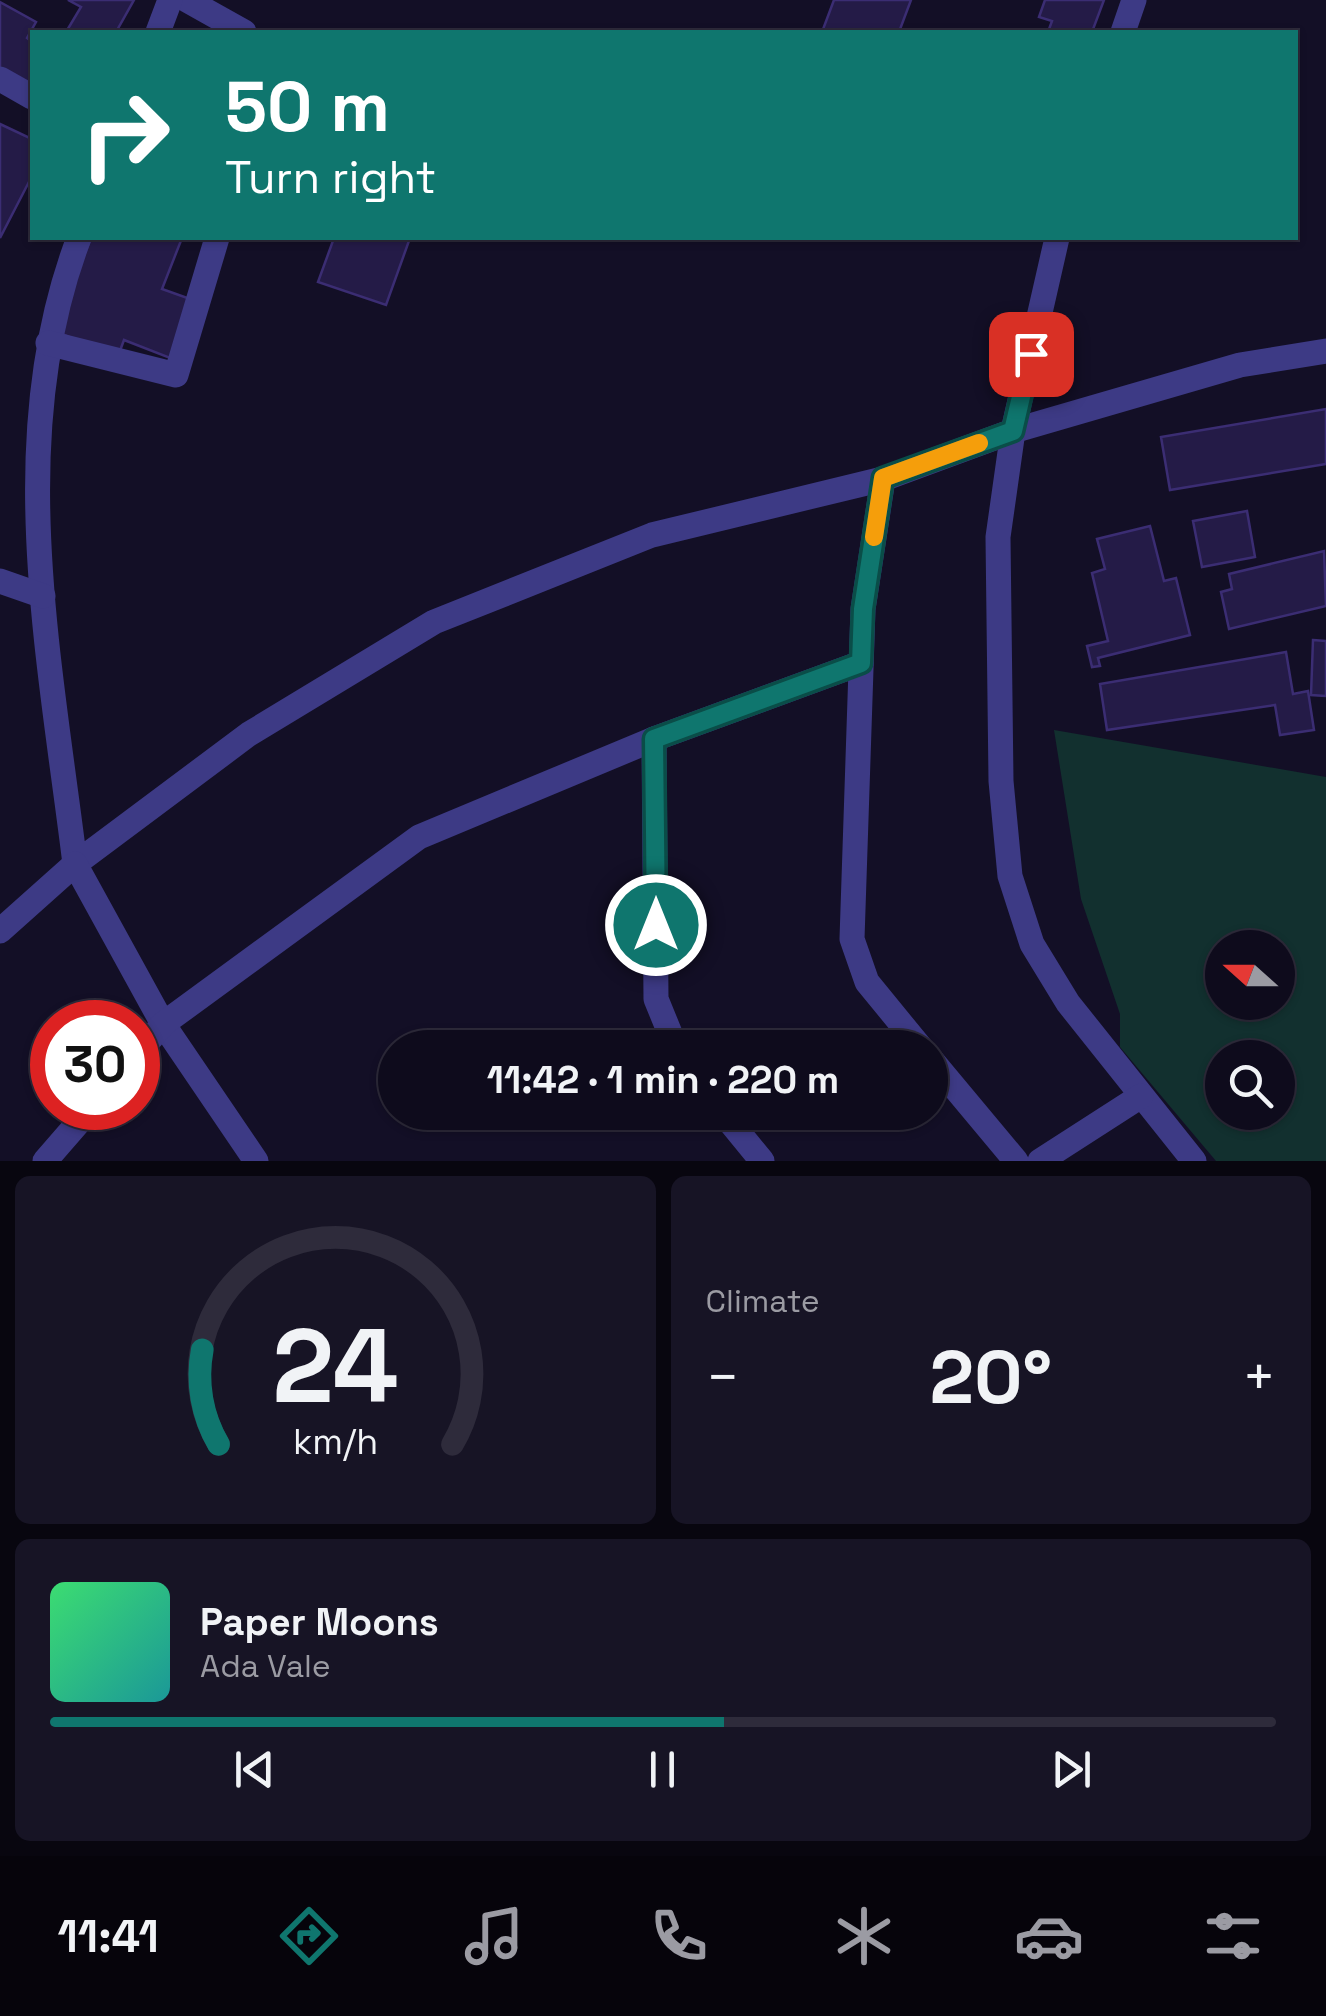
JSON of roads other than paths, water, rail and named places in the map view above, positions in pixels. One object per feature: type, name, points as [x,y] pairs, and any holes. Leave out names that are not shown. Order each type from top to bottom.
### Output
[{"type":"street","points":[[159,30],[170,0]]},
{"type":"street","points":[[186,0],[240,30]]},
{"type":"street","points":[[1124,30],[1134,0]]},
{"type":"street","points":[[0,80],[30,96]]},
{"type":"street","points":[[79,240],[61,286],[48,343],[37,496],[43,596],[75,864],[163,1024],[256,1161]]},
{"type":"street","points":[[48,343],[176,375],[216,240]]},
{"type":"street","points":[[1057,240],[1013,431],[998,538],[1001,781],[1010,876],[1032,944],[1068,1003],[1194,1161]]},
{"type":"street","points":[[0,931],[75,864],[248,734],[434,622],[652,535],[883,478],[1013,431],[1240,365],[1326,350]]},
{"type":"street","points":[[883,478],[863,609],[852,938],[867,982],[907,1030]]},
{"type":"street","points":[[0,581],[43,596]]},
{"type":"street","points":[[160,1027],[419,838],[654,739],[861,663]]},
{"type":"street","points":[[654,739],[656,999],[669,1030]]},
{"type":"street","points":[[948,1080],[1016,1161]]},
{"type":"street","points":[[1040,1161],[1141,1096]]},
{"type":"street","points":[[46,1161],[72,1130]]},
{"type":"street","points":[[737,1130],[762,1161]]}]
